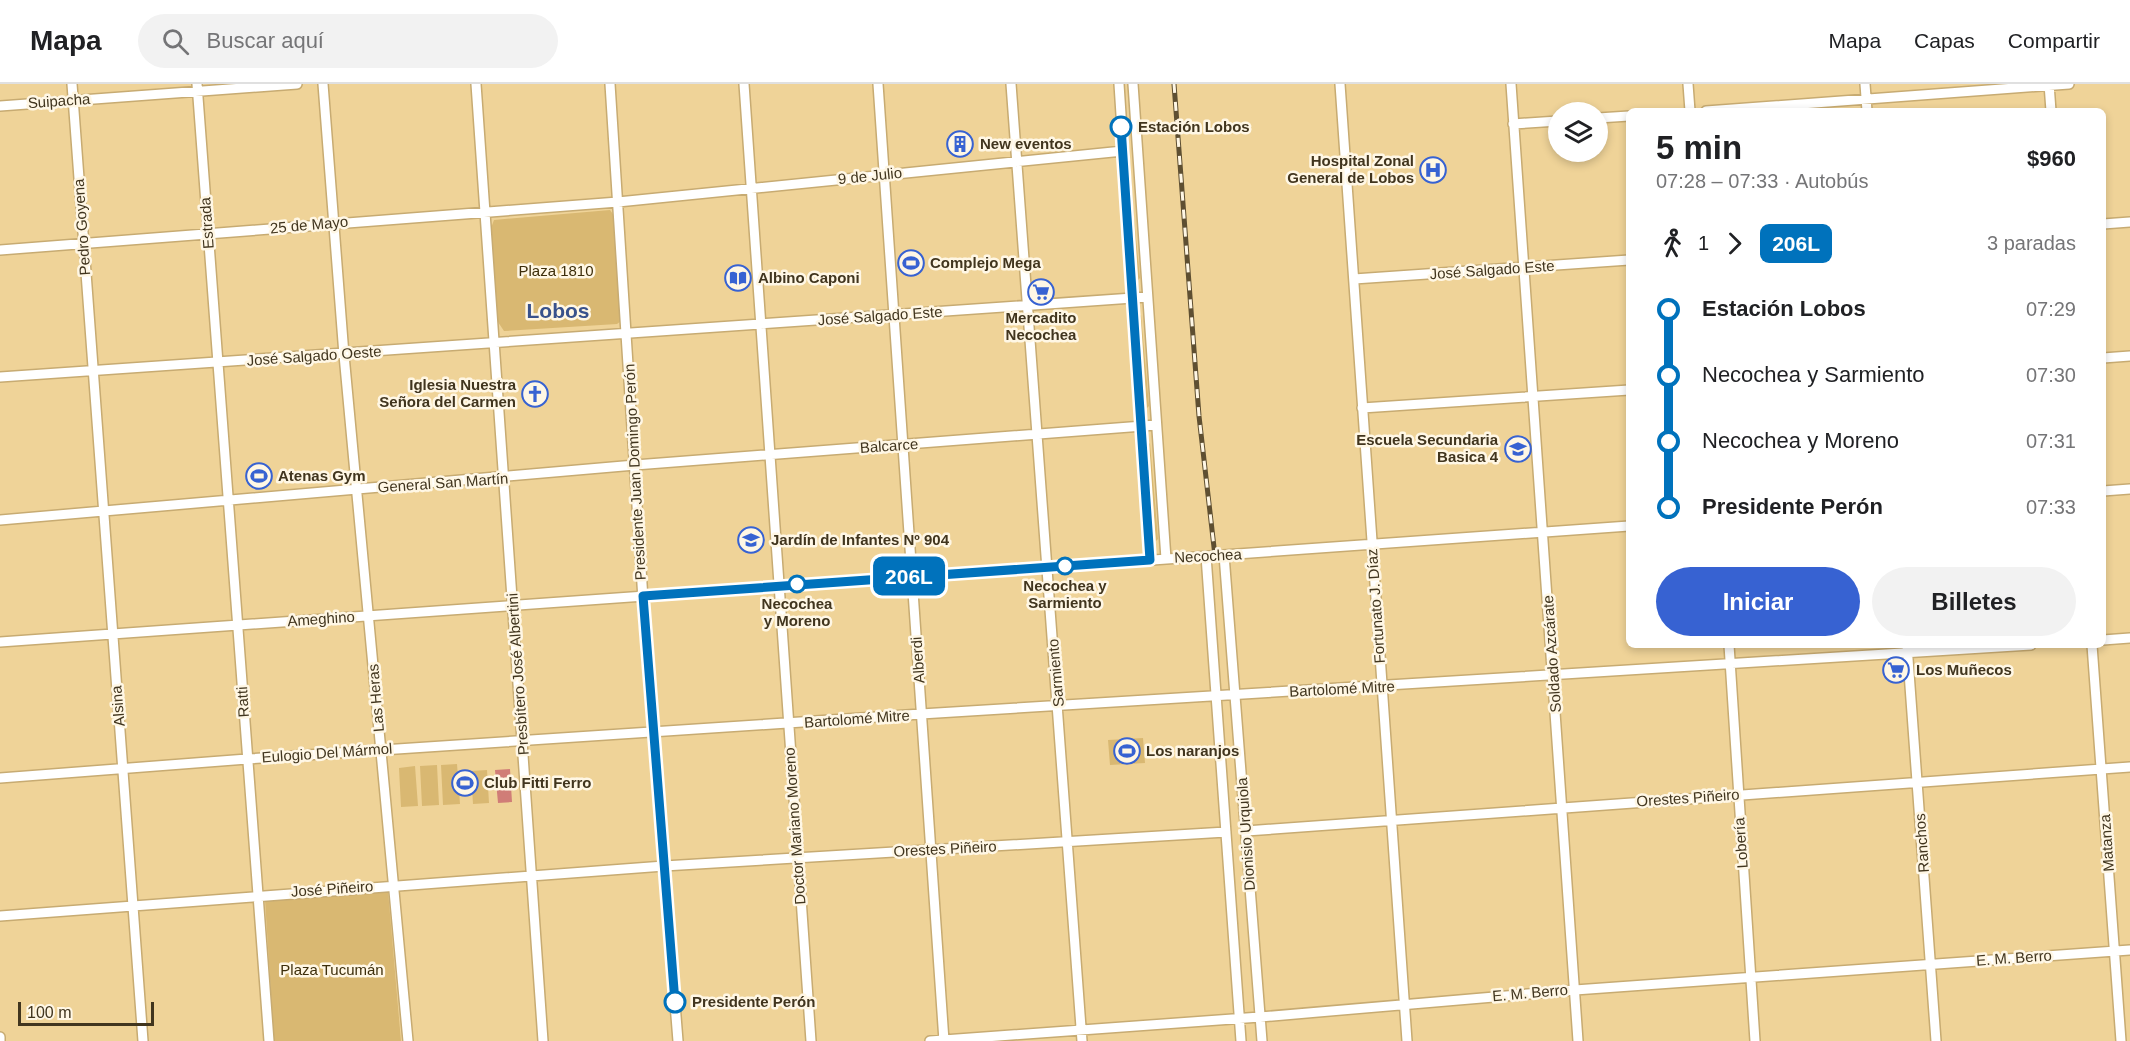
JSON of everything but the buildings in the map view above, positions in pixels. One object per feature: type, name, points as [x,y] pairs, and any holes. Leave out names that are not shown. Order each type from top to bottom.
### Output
[{"type":"street","name":"Pedro Goyena","points":[[72,84],[94,370]]},
{"type":"street","name":"Suipacha","points":[[0,106],[197,87],[297,84]]},
{"type":"street","name":"Las Heras","points":[[323,84],[344,355],[408,1041]]},
{"type":"street","name":"Presbítero José Albertini","points":[[476,84],[496,342],[543,1041]]},
{"type":"street","name":"Presidente Juan Domingo Perón","points":[[610,84],[643,596],[678,1041]]},
{"type":"street","name":"Doctor Mariano Moreno","points":[[744,84],[796,857],[811,1041]]},
{"type":"street","name":"Alberdi","points":[[878,84],[944,1040]]},
{"type":"street","name":"Sarmiento","points":[[1011,84],[1039,434],[1047,568],[1059,706],[1066,843],[1082,1041]]},
{"type":"street","points":[[1119,84],[1150,560]]},
{"type":"street","points":[[1133,84],[1166,559]]},
{"type":"street","name":"Fortunato J. Díaz","points":[[1340,84],[1407,1041]]},
{"type":"street","name":"Soldado Azcárate","points":[[1511,84],[1578,1041]]},
{"type":"street","points":[[1688,84],[1690,108]]},
{"type":"street","points":[[1865,84],[1868,108]]},
{"type":"street","points":[[1746,108],[2069,84]]},
{"type":"street","points":[[2049,85],[2051,108]]},
{"type":"street","name":"Estrada","points":[[197,87],[217,363]]},
{"type":"street","points":[[1608,117],[1626,116]]},
{"type":"street","points":[[1121,119],[1135,118]]},
{"type":"street","points":[[1514,124],[1548,122]]},
{"type":"street","name":"9 de Julio","points":[[618,202],[1123,151]]},
{"type":"street","points":[[1125,186],[1140,185]]},
{"type":"street","name":"25 de Mayo","points":[[0,250],[618,202]]},
{"type":"street","points":[[2106,224],[2130,222]]},
{"type":"street","name":"José Salgado Este","points":[[1354,279],[1626,260]]},
{"type":"street","name":"José Salgado Este","points":[[627,334],[1148,297]]},
{"type":"street","name":"José Salgado Oeste","points":[[0,377],[627,334]]},
{"type":"street","points":[[2106,358],[2130,356]]},
{"type":"street","name":"Ratti","points":[[217,363],[269,1041]]},
{"type":"street","name":"Alsina","points":[[94,370],[143,1041]]},
{"type":"street","points":[[1362,408],[1626,390]]},
{"type":"street","name":"Balcarce","points":[[635,465],[1156,425]]},
{"type":"street","name":"General San Martín","points":[[0,520],[635,465]]},
{"type":"street","points":[[2106,491],[2130,489]]},
{"type":"street","name":"Necochea","points":[[643,596],[1626,525]]},
{"type":"street","name":"Dionisio Urquiola","points":[[1224,555],[1262,1041]]},
{"type":"street","name":"Dionisio Urquiola","points":[[1206,556],[1241,1041]]},
{"type":"street","name":"Ameghino","points":[[0,642],[643,596]]},
{"type":"street","points":[[2106,640],[2130,638]]},
{"type":"street","name":"Lobería","points":[[1729,648],[1755,1041]]},
{"type":"street","name":"Bartolomé Mitre","points":[[654,734],[921,714],[1554,676],[1938,648]]},
{"type":"street","name":"Matanza","points":[[2092,648],[2121,1041]]},
{"type":"street","name":"Ranchos","points":[[1907,649],[1936,1041]]},
{"type":"street","name":"Eulogio Del Mármol","points":[[0,778],[522,740],[654,734]]},
{"type":"street","name":"Orestes Piñeiro","points":[[1246,831],[2130,767]]},
{"type":"street","name":"Orestes Piñeiro","points":[[664,866],[1226,832]]},
{"type":"street","name":"José Piñeiro","points":[[0,916],[664,866]]},
{"type":"street","name":"E. M. Berro","points":[[930,1041],[1239,1019],[1575,990],[2130,950]]},
{"type":"green space","points":[[1132,198],[1140,278],[1138,280],[1131,200]]},
{"type":"green space","name":"Plaza 1810","points":[[610,210],[615,217],[621,321],[617,324],[504,331],[498,322],[491,228],[494,220]]},
{"type":"green space","points":[[1141,315],[1149,406],[1147,408],[1139,317]]},
{"type":"green space","points":[[1150,443],[1158,539],[1156,541],[1148,445]]},
{"type":"green space","name":"Los naranjos","points":[[1143,738],[1145,763],[1110,765],[1108,740]]},
{"type":"green space","points":[[457,764],[460,804],[443,805],[441,765]]},
{"type":"green space","points":[[437,765],[439,805],[422,806],[420,766]]},
{"type":"green space","points":[[415,766],[418,806],[401,807],[399,768]]},
{"type":"green space","points":[[487,770],[489,803],[473,804],[471,771]]},
{"type":"green space","name":"Plaza Tucumán","points":[[388,891],[401,1041],[274,1041],[265,900]]},
{"type":"shaded area","points":[[510,769],[512,802],[498,803],[495,770]]},
{"type":"railway","points":[[1174,84],[1199,416],[1215,556]]},
{"type":"bus line","name":"206L","points":[[675,1002],[643,596],[1150,560],[1121,127]]},
{"type":"place","name":"Estación Lobos","points":[[1121,127]]},
{"type":"place","name":"New eventos","points":[[960,144]]},
{"type":"place","name":"Hospital Zonal General de Lobos","points":[[1433,170]]},
{"type":"place","name":"Complejo Mega","points":[[911,263]]},
{"type":"place","name":"Albino Caponi","points":[[738,278]]},
{"type":"place","name":"Mercadito Necochea","points":[[1041,292]]},
{"type":"place","name":"Iglesia Nuestra Señora del Carmen","points":[[535,394]]},
{"type":"place","name":"Escuela Secundaria Basica 4","points":[[1518,449]]},
{"type":"place","name":"Atenas Gym","points":[[259,476]]},
{"type":"place","name":"Jardín de Infantes Nº 904","points":[[751,540]]},
{"type":"place","name":"Necochea y Sarmiento","points":[[1065,566]]},
{"type":"place","name":"Necochea y Moreno","points":[[797,584]]},
{"type":"place","name":"Los Muñecos","points":[[1896,670]]},
{"type":"place","name":"Los naranjos","points":[[1127,751]]},
{"type":"place","name":"Club Fitti Ferro","points":[[465,783]]},
{"type":"place","name":"Presidente Perón","points":[[675,1002]]},
{"type":"district","name":"Lobos","points":[[558,311]]}]
